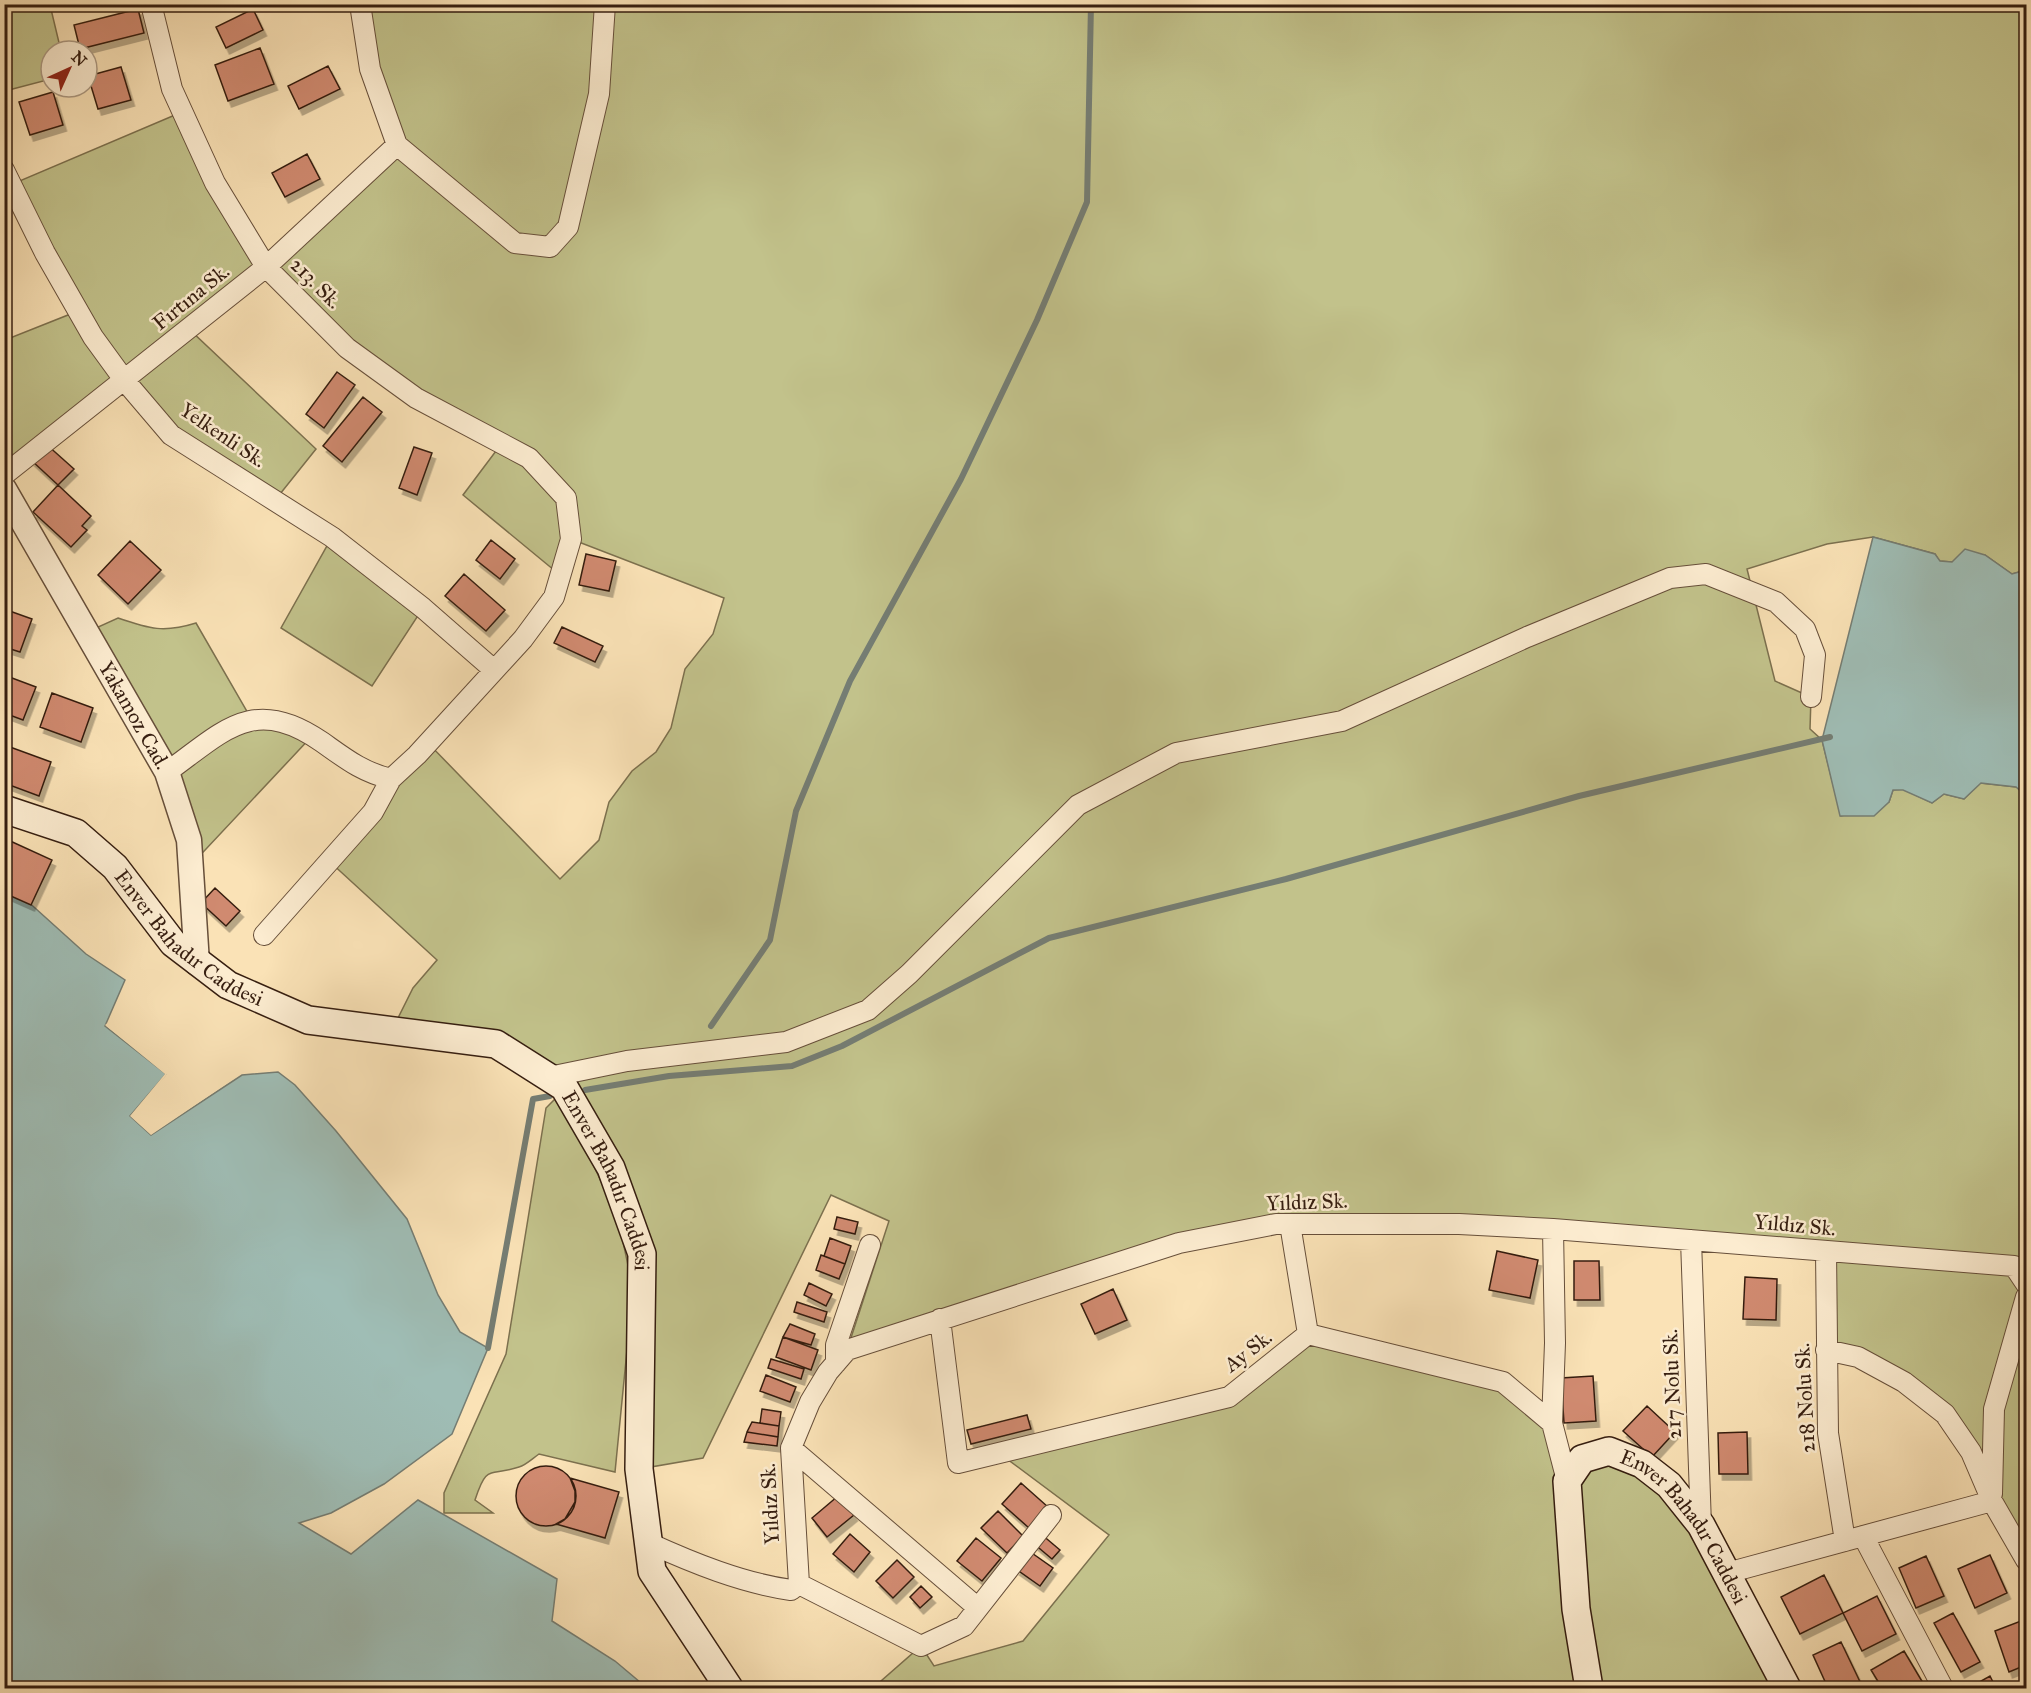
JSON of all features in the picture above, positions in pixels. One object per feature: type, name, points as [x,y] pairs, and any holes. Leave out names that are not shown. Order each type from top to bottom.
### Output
[{"type":"main road","name":"Enver Bahadır Caddesi","points":[[4,809],[76,833],[115,867],[173,943],[228,985],[308,1020],[496,1044],[554,1081],[611,1168],[642,1254],[639,1469],[652,1571],[729,1689]]},
{"type":"main road","name":"Enver Bahadır Caddesi","points":[[1567,1481],[1582,1459],[1609,1451],[1642,1464],[1670,1485],[1701,1525],[1787,1689]]},
{"type":"main road","points":[[1567,1481],[1576,1609],[1589,1689]]},
{"type":"street","name":"213. Sk.","points":[[151,4],[172,89],[215,183],[266,267],[347,348],[416,398],[529,458],[566,498],[571,539],[554,597],[523,639],[494,670]]},
{"type":"street","points":[[360,4],[370,69],[398,145],[515,243],[550,247],[568,227],[599,94],[605,4]]},
{"type":"street","name":"Fırtına Sk.","points":[[4,475],[266,267],[398,145]]},
{"type":"street","name":"Yelkenli Sk.","points":[[4,170],[45,253],[93,337],[125,381],[171,435],[332,537],[423,608],[494,670]]},
{"type":"street","name":"Yakamoz Cad.","points":[[4,489],[167,772],[189,840],[197,963]]},
{"type":"street","points":[[554,1081],[627,1060],[786,1042],[868,1010],[909,974],[1078,805],[1176,753],[1342,721],[1527,637],[1670,578],[1706,574],[1776,602],[1805,630],[1815,655],[1811,697]]},
{"type":"street","points":[[264,934],[373,812],[391,779],[417,755],[494,670]]},
{"type":"street","points":[[167,772],[223,730],[252,720],[280,721],[313,735],[366,773],[391,779]]},
{"type":"street","name":"Yıldız Sk.","points":[[799,1584],[791,1448],[810,1402],[847,1350],[1179,1243],[1276,1224],[1459,1224],[1553,1229],[2014,1266],[2026,1284]]},
{"type":"street","points":[[1290,1224],[1308,1334],[1503,1382],[1552,1423]]},
{"type":"street","points":[[1553,1229],[1555,1343],[1552,1423],[1567,1481]]},
{"type":"street","name":"217 Nolu Sk.","points":[[1690,1240],[1701,1525]]},
{"type":"street","points":[[836,1363],[836,1345],[870,1245]]},
{"type":"street","name":"218 Nolu Sk.","points":[[1826,1251],[1828,1434],[1854,1538],[1943,1689]]},
{"type":"street","points":[[1992,1501],[1994,1408],[2026,1297]]},
{"type":"street","name":"Ay Sk.","points":[[939,1319],[958,1463],[1229,1397],[1308,1334]]},
{"type":"street","points":[[1826,1350],[1867,1362],[1904,1382],[1945,1414],[1971,1452],[1992,1501],[2026,1560]]},
{"type":"street","points":[[791,1448],[978,1608]]},
{"type":"street","points":[[1727,1573],[1992,1501]]},
{"type":"street","points":[[649,1543],[681,1557],[768,1587],[791,1590],[799,1584],[921,1646],[964,1626],[1051,1515]]},
{"type":"green space","points":[[4,5],[50,5],[58,39],[39,39],[39,82],[5,91]]},
{"type":"green space","points":[[360,5],[2026,5],[2026,570],[2012,574],[1985,555],[1952,562],[1939,561],[1935,554],[1873,537],[1827,544],[1747,569],[1775,681],[1811,697],[1810,729],[1822,740],[1841,816],[1889,802],[1893,790],[1903,789],[1932,803],[1944,794],[1964,799],[1980,783],[2017,787],[2024,794],[2026,793],[2026,1560],[1945,1414],[1826,1350],[1826,1251],[1276,1224],[847,1350],[889,1221],[831,1195],[703,1458],[639,1469],[642,1254],[564,1087],[496,1044],[392,1030],[413,988],[437,960],[329,861],[428,743],[560,879],[599,840],[609,802],[632,771],[656,752],[671,728],[685,669],[713,634],[724,598],[571,539],[560,575],[463,495],[502,443],[416,398],[266,267],[189,329],[316,449],[276,499],[171,435],[125,381],[5,475],[5,340],[78,311],[10,185],[182,112],[266,266],[397,145]]},
{"type":"green space","points":[[332,537],[423,608],[372,686],[281,628]]},
{"type":"green space","points":[[118,618],[139,625],[166,629],[196,623],[252,720],[313,735],[191,865],[189,840],[87,632]]},
{"type":"green space","points":[[555,1099],[579,1134],[618,1218],[633,1289],[615,1472],[539,1454],[522,1466],[490,1473],[486,1476],[475,1500],[493,1513],[444,1513],[444,1493],[506,1354],[546,1108]]},
{"type":"green space","points":[[1308,1334],[1503,1382],[1552,1423],[1567,1481],[1609,1451],[1669,1485],[1787,1688],[873,1688],[921,1646],[934,1666],[1023,1641],[1109,1535],[999,1453],[1229,1397]]},
{"type":"water","points":[[1873,537],[1935,554],[1940,561],[1952,562],[1965,549],[1985,555],[2012,574],[2026,570],[2026,793],[2024,794],[2016,787],[1981,783],[1964,799],[1944,794],[1932,803],[1903,790],[1893,790],[1889,802],[1874,816],[1840,816],[1822,740]]},
{"type":"water","points":[[4,880],[86,954],[125,980],[105,1026],[166,1074],[130,1116],[151,1135],[242,1075],[278,1072],[295,1085],[336,1131],[407,1219],[438,1295],[460,1332],[488,1348],[452,1434],[384,1484],[331,1513],[299,1523],[351,1554],[418,1500],[557,1579],[552,1621],[615,1661],[647,1688],[5,1688]]},
{"type":"pier","points":[[110,1021],[109,1025],[168,1073],[134,1116],[151,1132],[244,1072],[151,1135],[130,1116],[165,1074],[105,1025]]},
{"type":"building","points":[[138,9],[144,33],[99,44],[99,39],[78,39],[74,25]]},
{"type":"building","points":[[253,9],[263,30],[226,48],[216,27]]},
{"type":"building","points":[[260,48],[274,84],[228,101],[215,65]]},
{"type":"building","points":[[328,66],[340,89],[299,109],[288,86]]},
{"type":"building","points":[[121,67],[131,100],[98,109],[95,99],[99,99],[99,73]]},
{"type":"building","points":[[39,96],[39,99],[55,99],[63,125],[30,135],[19,102]]},
{"type":"building","points":[[307,154],[320,179],[285,197],[272,173]]},
{"type":"building","points":[[337,372],[355,385],[324,428],[306,414]]},
{"type":"building","points":[[363,397],[382,412],[342,462],[323,446]]},
{"type":"building","points":[[46,444],[74,469],[58,485],[31,460]]},
{"type":"building","points":[[414,447],[432,453],[417,495],[399,488]]},
{"type":"building","points":[[58,485],[91,516],[82,526],[87,530],[71,547],[33,512]]},
{"type":"building","points":[[491,540],[515,559],[500,579],[476,560]]},
{"type":"building","points":[[130,541],[161,570],[128,604],[98,575]]},
{"type":"building","points":[[586,554],[616,561],[609,591],[579,585]]},
{"type":"building","points":[[464,574],[505,610],[486,631],[445,596]]},
{"type":"building","points":[[4,609],[32,619],[20,652],[4,647]]},
{"type":"building","points":[[562,627],[603,646],[595,662],[554,643]]},
{"type":"building","points":[[4,675],[36,687],[23,720],[4,713]]},
{"type":"building","points":[[52,693],[93,708],[81,742],[40,727]]},
{"type":"building","points":[[10,747],[51,762],[39,796],[4,783],[4,761]]},
{"type":"building","points":[[8,840],[52,860],[31,905],[4,893],[4,849]]},
{"type":"building","points":[[215,888],[240,911],[226,926],[201,903]]},
{"type":"building","points":[[837,1217],[858,1222],[855,1234],[834,1229]]},
{"type":"building","points":[[830,1238],[851,1246],[845,1264],[824,1256]]},
{"type":"building","points":[[1497,1251],[1538,1260],[1530,1298],[1489,1290]]},
{"type":"building","points":[[821,1255],[845,1264],[839,1279],[816,1270]]},
{"type":"building","points":[[1574,1261],[1599,1261],[1600,1300],[1574,1300]]},
{"type":"building","points":[[1745,1277],[1777,1279],[1776,1320],[1743,1319]]},
{"type":"building","points":[[809,1283],[832,1294],[826,1306],[804,1295]]},
{"type":"building","points":[[1113,1289],[1127,1320],[1095,1334],[1081,1304]]},
{"type":"building","points":[[797,1302],[827,1312],[824,1322],[794,1312]]},
{"type":"building","points":[[790,1324],[815,1334],[811,1345],[783,1337]]},
{"type":"building","points":[[783,1337],[818,1350],[811,1370],[776,1357]]},
{"type":"building","points":[[771,1359],[804,1369],[801,1379],[768,1368]]},
{"type":"building","points":[[766,1375],[796,1387],[790,1402],[760,1391]]},
{"type":"building","points":[[1593,1376],[1596,1421],[1564,1423],[1561,1378]]},
{"type":"building","points":[[1647,1406],[1675,1432],[1652,1457],[1623,1431]]},
{"type":"building","points":[[762,1409],[781,1412],[779,1426],[760,1423]]},
{"type":"building","points":[[1027,1415],[1031,1429],[971,1444],[967,1430]]},
{"type":"building","points":[[752,1422],[779,1426],[778,1437],[747,1432]]},
{"type":"building","points":[[747,1432],[778,1437],[777,1446],[744,1442]]},
{"type":"building","points":[[1747,1432],[1748,1474],[1719,1474],[1718,1433]]},
{"type":"building","points":[[546,1466],[567,1475],[576,1496],[567,1517],[546,1526],[525,1517],[516,1496],[525,1475]]},
{"type":"building","points":[[570,1478],[619,1492],[605,1538],[556,1524],[565,1519],[575,1502],[575,1491]]},
{"type":"building","points":[[1021,1483],[1048,1507],[1029,1528],[1002,1504]]},
{"type":"building","points":[[838,1496],[854,1515],[827,1537],[812,1518]]},
{"type":"building","points":[[998,1511],[1023,1536],[1007,1553],[981,1528]]},
{"type":"building","points":[[850,1534],[870,1552],[854,1572],[833,1554]]},
{"type":"building","points":[[1041,1534],[1060,1550],[1052,1559],[1033,1543]]},
{"type":"building","points":[[976,1538],[1001,1558],[982,1581],[957,1561]]},
{"type":"building","points":[[1029,1551],[1053,1568],[1040,1586],[1016,1569]]},
{"type":"building","points":[[1990,1555],[2007,1593],[1975,1608],[1958,1569]]},
{"type":"building","points":[[1926,1556],[1944,1596],[1916,1608],[1899,1568]]},
{"type":"building","points":[[897,1560],[914,1577],[893,1598],[876,1581]]},
{"type":"building","points":[[1824,1575],[1843,1613],[1800,1634],[1781,1597]]},
{"type":"building","points":[[921,1586],[932,1597],[920,1608],[910,1597]]},
{"type":"building","points":[[1877,1596],[1896,1634],[1862,1651],[1843,1613]]},
{"type":"building","points":[[1953,1613],[1980,1662],[1961,1672],[1934,1623]]},
{"type":"building","points":[[2026,1619],[2026,1665],[2009,1672],[1995,1631]]},
{"type":"building","points":[[1841,1642],[1863,1688],[1828,1688],[1813,1655]]},
{"type":"building","points":[[1904,1651],[1926,1688],[1882,1688],[1871,1670]]},
{"type":"building","points":[[1990,1676],[1996,1688],[1973,1688],[1972,1686]]},
{"type":"waterway","points":[[711,1026],[770,940],[796,811],[850,681],[961,479],[1037,320],[1087,202],[1091,4]]},
{"type":"waterway","points":[[585,1090],[669,1076],[792,1066],[842,1046],[1049,938],[1286,879],[1579,796],[1830,737]]},
{"type":"waterway","points":[[488,1348],[533,1099],[550,1096]]}]
